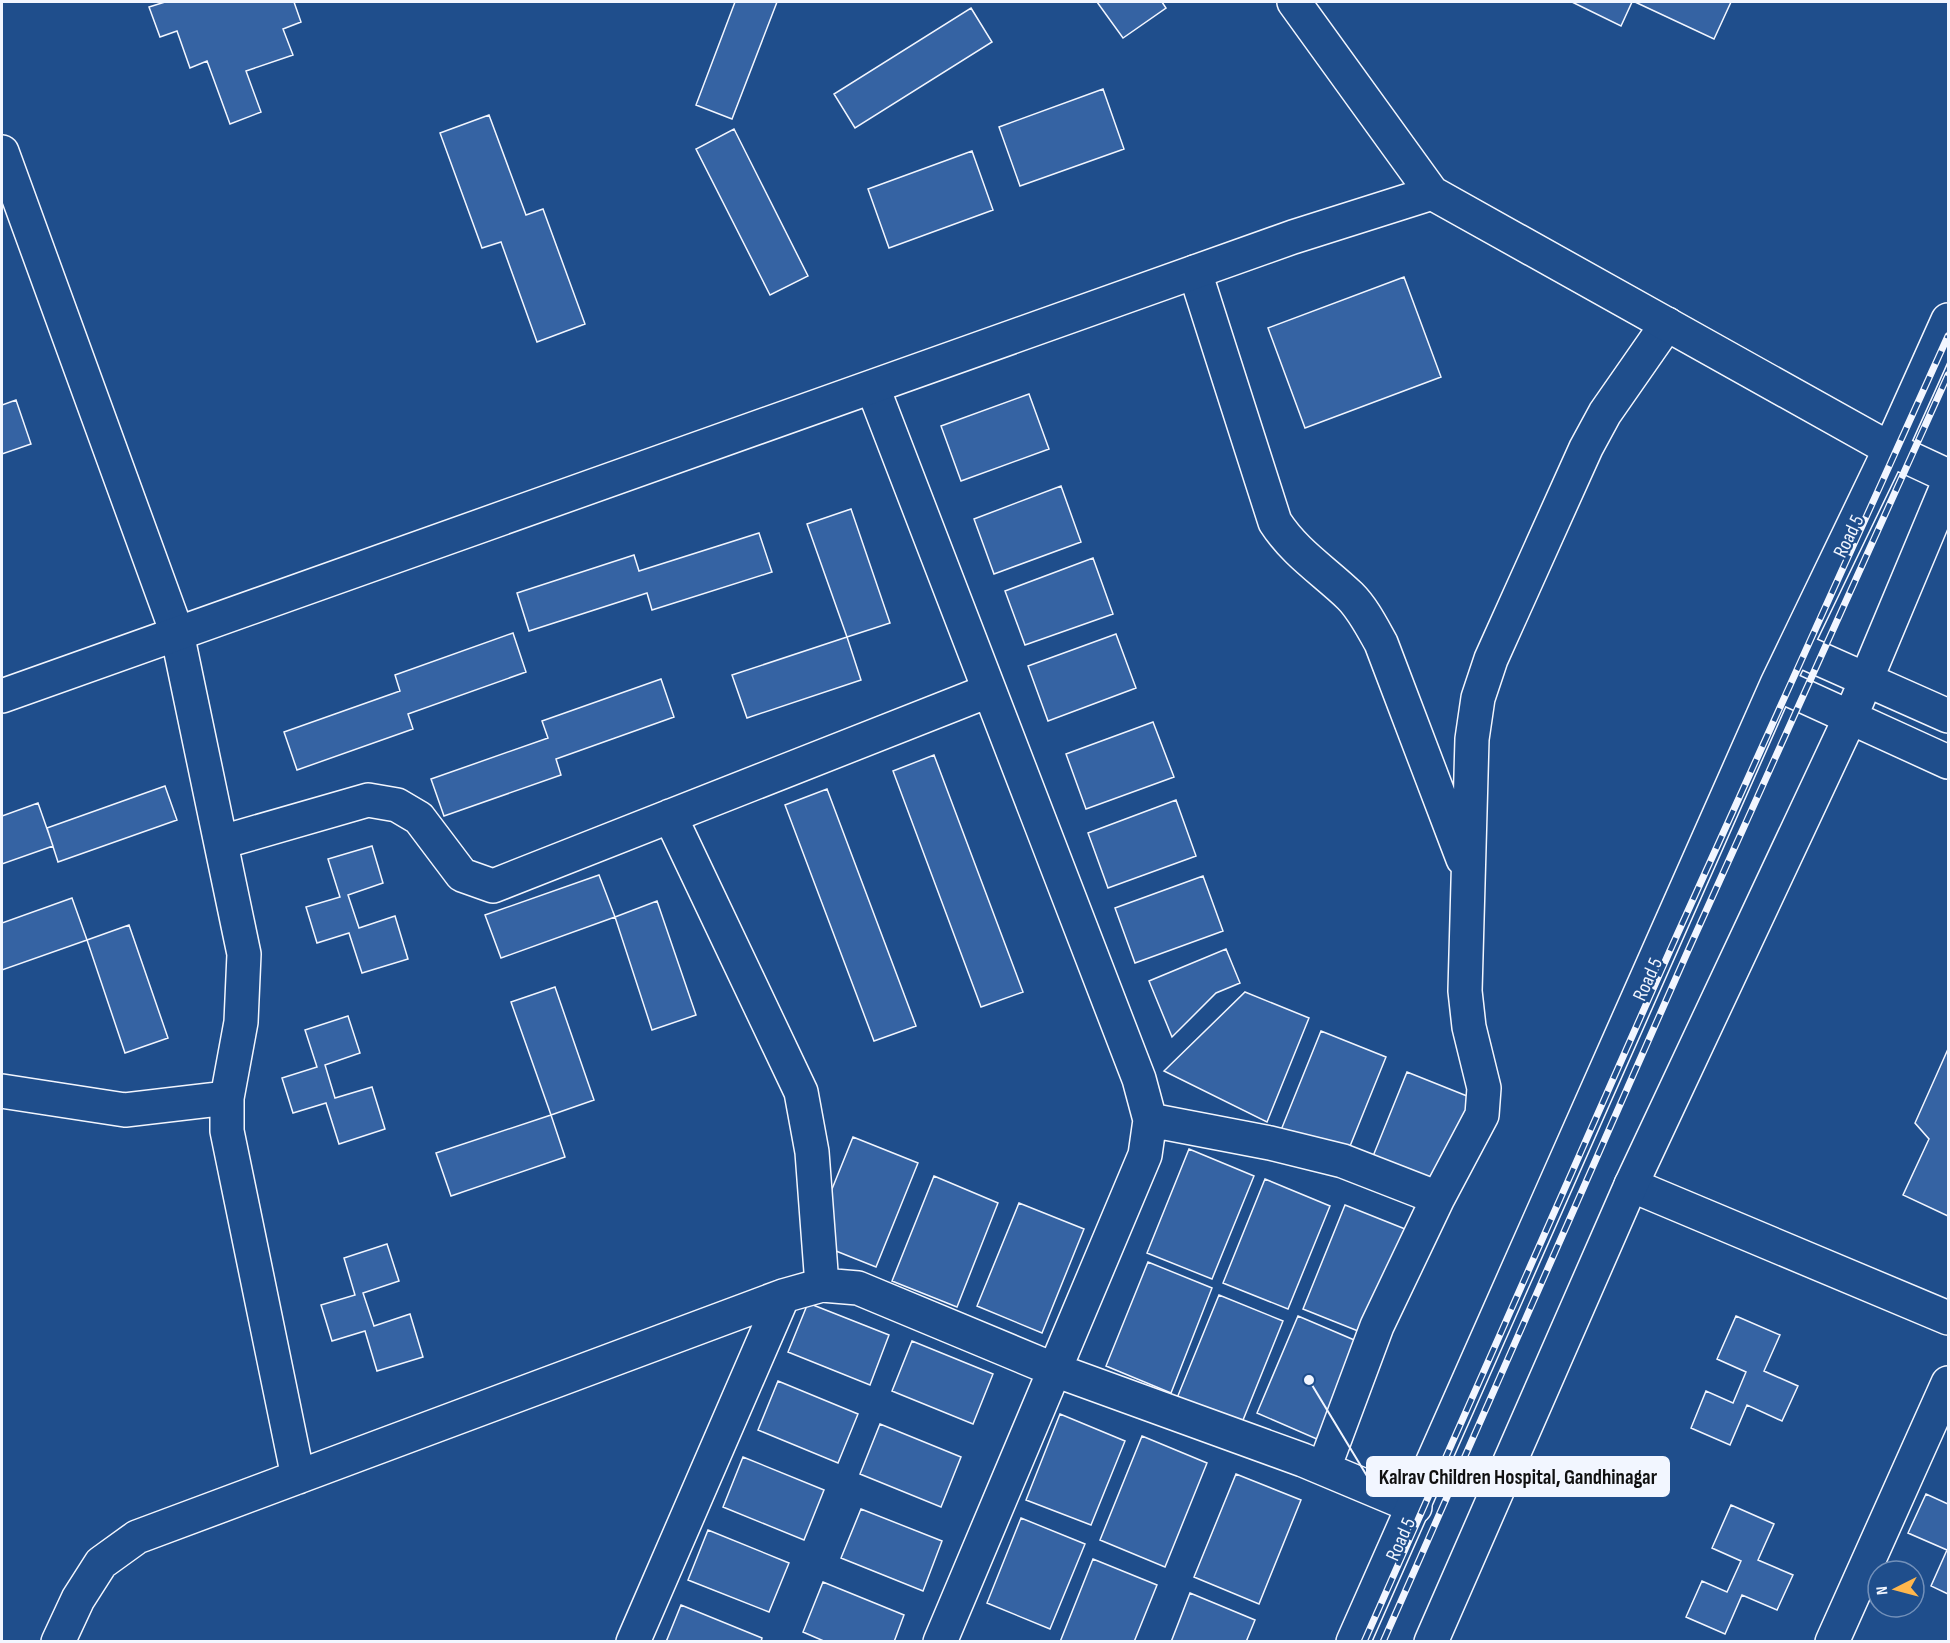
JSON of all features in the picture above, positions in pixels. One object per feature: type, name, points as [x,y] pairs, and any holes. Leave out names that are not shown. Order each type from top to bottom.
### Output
[{"type":"street","points":[[1294,2],[1432,193],[1890,449],[1948,476]]},
{"type":"street","points":[[2,152],[177,633],[244,954],[241,1022],[227,1098],[227,1131],[298,1477]]},
{"type":"street","points":[[2,696],[1293,237],[1432,193]]},
{"type":"street","points":[[1195,272],[1275,522],[1289,542],[1352,597],[1368,619],[1381,643],[1469,874]]},
{"type":"street","name":"Road 5","points":[[1353,1641],[1777,684],[1890,449],[1948,320]]},
{"type":"street","points":[[1324,1468],[1377,1326],[1438,1198],[1482,1115],[1484,1088],[1468,1027],[1465,991],[1472,739],[1478,698],[1491,659],[1586,448],[1605,413],[1667,324]]},
{"type":"street","points":[[873,388],[1139,1079],[1150,1120],[1145,1155],[940,1641]]},
{"type":"street","points":[[1431,1641],[1631,1185],[1850,718],[1948,484]]},
{"type":"street","points":[[1795,648],[1948,716]]},
{"type":"street","points":[[1777,684],[1948,762]]},
{"type":"street","points":[[222,842],[368,800],[397,805],[419,818],[462,875],[493,886],[988,691]]},
{"type":"street","points":[[670,816],[801,1092],[812,1152],[822,1285]]},
{"type":"street","points":[[2,1091],[125,1110],[227,1098]]},
{"type":"street","points":[[1150,1120],[1270,1143],[1343,1161],[1438,1198]]},
{"type":"street","points":[[1631,1185],[1948,1318]]},
{"type":"street","points":[[58,1641],[78,1599],[101,1563],[136,1537],[783,1296],[822,1285],[858,1288],[1054,1370],[1324,1468],[1414,1507]]},
{"type":"street","points":[[633,1641],[783,1296]]},
{"type":"street","points":[[1832,1641],[1948,1383]]},
{"type":"building","points":[[165,2],[294,2],[301,22],[283,29],[293,55],[246,71],[261,112],[230,124],[207,61],[190,68],[177,31],[160,37],[149,7]]},
{"type":"building","points":[[735,2],[777,2],[732,119],[696,105]]},
{"type":"building","points":[[1097,2],[1162,2],[1166,8],[1123,38]]},
{"type":"building","points":[[1572,2],[1632,2],[1621,26]]},
{"type":"building","points":[[1635,2],[1731,2],[1714,39]]},
{"type":"building","points":[[971,8],[992,42],[855,128],[834,94]]},
{"type":"building","points":[[1103,89],[1124,149],[1020,186],[999,127]]},
{"type":"building","points":[[489,115],[526,215],[543,209],[585,324],[537,342],[501,242],[482,248],[440,133]]},
{"type":"building","points":[[734,129],[808,276],[770,295],[696,149]]},
{"type":"building","points":[[972,151],[993,210],[889,248],[868,189]]},
{"type":"building","points":[[1404,277],[1441,377],[1305,428],[1268,328]]},
{"type":"building","points":[[1029,394],[1049,449],[961,481],[941,426]]},
{"type":"building","points":[[16,400],[31,444],[2,454],[2,405]]},
{"type":"building","points":[[1061,486],[1081,542],[994,574],[974,519]]},
{"type":"building","points":[[851,509],[890,623],[847,637],[807,524]]},
{"type":"building","points":[[759,533],[772,572],[652,610],[647,593],[529,631],[517,593],[634,555],[639,571]]},
{"type":"building","points":[[1093,558],[1113,614],[1025,645],[1005,591]]},
{"type":"building","points":[[513,633],[526,672],[408,714],[413,729],[297,770],[284,732],[400,691],[395,675]]},
{"type":"building","points":[[1116,634],[1136,688],[1048,721],[1028,666]]},
{"type":"building","points":[[847,637],[861,680],[747,718],[732,675]]},
{"type":"building","points":[[661,679],[674,717],[556,759],[561,775],[444,816],[431,779],[548,738],[542,721]]},
{"type":"building","points":[[1153,722],[1174,777],[1086,809],[1066,754]]},
{"type":"building","points":[[934,755],[1023,992],[981,1007],[893,771]]},
{"type":"building","points":[[165,786],[177,820],[58,862],[47,828]]},
{"type":"building","points":[[827,789],[916,1026],[874,1041],[785,805]]},
{"type":"building","points":[[1176,800],[1196,856],[1108,888],[1088,833]]},
{"type":"building","points":[[38,803],[53,846],[2,864],[2,816]]},
{"type":"building","points":[[372,846],[383,883],[348,895],[359,928],[395,916],[408,959],[362,973],[349,933],[317,943],[306,907],[340,897],[328,859]]},
{"type":"building","points":[[599,875],[615,917],[501,958],[485,915]]},
{"type":"building","points":[[1203,876],[1223,931],[1135,963],[1115,908]]},
{"type":"building","points":[[72,898],[87,940],[2,970],[2,923]]},
{"type":"building","points":[[657,901],[696,1015],[652,1030],[615,917]]},
{"type":"building","points":[[129,925],[168,1038],[125,1053],[87,940]]},
{"type":"building","points":[[1226,949],[1240,983],[1216,993],[1172,1037],[1149,981]]},
{"type":"building","points":[[555,987],[594,1100],[551,1115],[511,1002]]},
{"type":"building","points":[[1245,992],[1309,1018],[1267,1122],[1164,1071]]},
{"type":"building","points":[[348,1016],[360,1053],[325,1065],[335,1098],[372,1087],[385,1129],[339,1144],[326,1103],[293,1113],[282,1078],[317,1067],[305,1030]]},
{"type":"building","points":[[1321,1031],[1386,1057],[1344,1161],[1279,1135]]},
{"type":"building","points":[[1948,1049],[1948,1216],[1903,1195],[1929,1139],[1915,1123]]},
{"type":"building","points":[[1407,1072],[1472,1098],[1430,1202],[1365,1176]]},
{"type":"building","points":[[551,1115],[565,1157],[451,1196],[436,1153]]},
{"type":"building","points":[[853,1137],[918,1163],[876,1267],[811,1241]]},
{"type":"building","points":[[1189,1149],[1254,1176],[1212,1279],[1147,1253]]},
{"type":"building","points":[[934,1176],[998,1203],[957,1307],[892,1281]]},
{"type":"building","points":[[1265,1179],[1330,1206],[1288,1309],[1223,1283]]},
{"type":"building","points":[[1019,1203],[1084,1229],[1042,1333],[977,1306]]},
{"type":"building","points":[[1345,1205],[1410,1231],[1368,1335],[1303,1309]]},
{"type":"building","points":[[387,1244],[399,1281],[363,1293],[374,1326],[410,1314],[423,1357],[377,1371],[365,1331],[332,1341],[321,1305],[355,1295],[344,1258]]},
{"type":"building","points":[[1148,1262],[1212,1288],[1171,1393],[1106,1366]]},
{"type":"building","points":[[1219,1295],[1283,1321],[1241,1425],[1177,1398]]},
{"type":"building","points":[[808,1303],[889,1335],[870,1385],[788,1352]]},
{"type":"building","points":[[1298,1316],[1366,1345],[1326,1443],[1257,1413]]},
{"type":"building","points":[[1736,1316],[1780,1335],[1764,1371],[1798,1386],[1782,1421],[1747,1405],[1730,1445],[1691,1428],[1706,1391],[1733,1403],[1746,1372],[1717,1359]]},
{"type":"building","points":[[912,1341],[993,1374],[973,1424],[892,1391]]},
{"type":"building","points":[[778,1381],[858,1414],[838,1463],[758,1430]]},
{"type":"building","points":[[1060,1414],[1125,1441],[1091,1525],[1026,1500]]},
{"type":"building","points":[[880,1424],[961,1457],[941,1507],[860,1474]]},
{"type":"building","points":[[1142,1436],[1207,1463],[1165,1567],[1100,1540]]},
{"type":"building","points":[[743,1457],[824,1490],[804,1540],[723,1507]]},
{"type":"building","points":[[1236,1474],[1301,1500],[1259,1604],[1194,1577]]},
{"type":"building","points":[[1926,1494],[1948,1504],[1948,1594],[1931,1586],[1947,1550],[1908,1533]]},
{"type":"building","points":[[1731,1505],[1774,1524],[1758,1560],[1793,1575],[1777,1610],[1742,1595],[1725,1634],[1686,1617],[1702,1581],[1727,1592],[1741,1561],[1712,1548]]},
{"type":"building","points":[[861,1509],[942,1541],[923,1591],[841,1558]]},
{"type":"building","points":[[1021,1518],[1085,1544],[1050,1629],[987,1603]]},
{"type":"building","points":[[708,1530],[789,1563],[769,1612],[688,1580]]},
{"type":"building","points":[[1093,1559],[1157,1585],[1134,1642],[1060,1642]]},
{"type":"building","points":[[823,1582],[904,1615],[894,1642],[826,1642],[803,1632]]},
{"type":"building","points":[[1190,1593],[1255,1620],[1246,1642],[1171,1642]]},
{"type":"building","points":[[681,1605],[762,1638],[761,1642],[666,1642]]},
{"type":"railway","points":[[1364,1642],[1672,946],[1948,336]]},
{"type":"railway","points":[[1383,1642],[1687,953],[1948,375]]},
{"type":"place","name":"Kalrav Children Hospital, Gandhinagar","points":[[1309,1380]]}]
